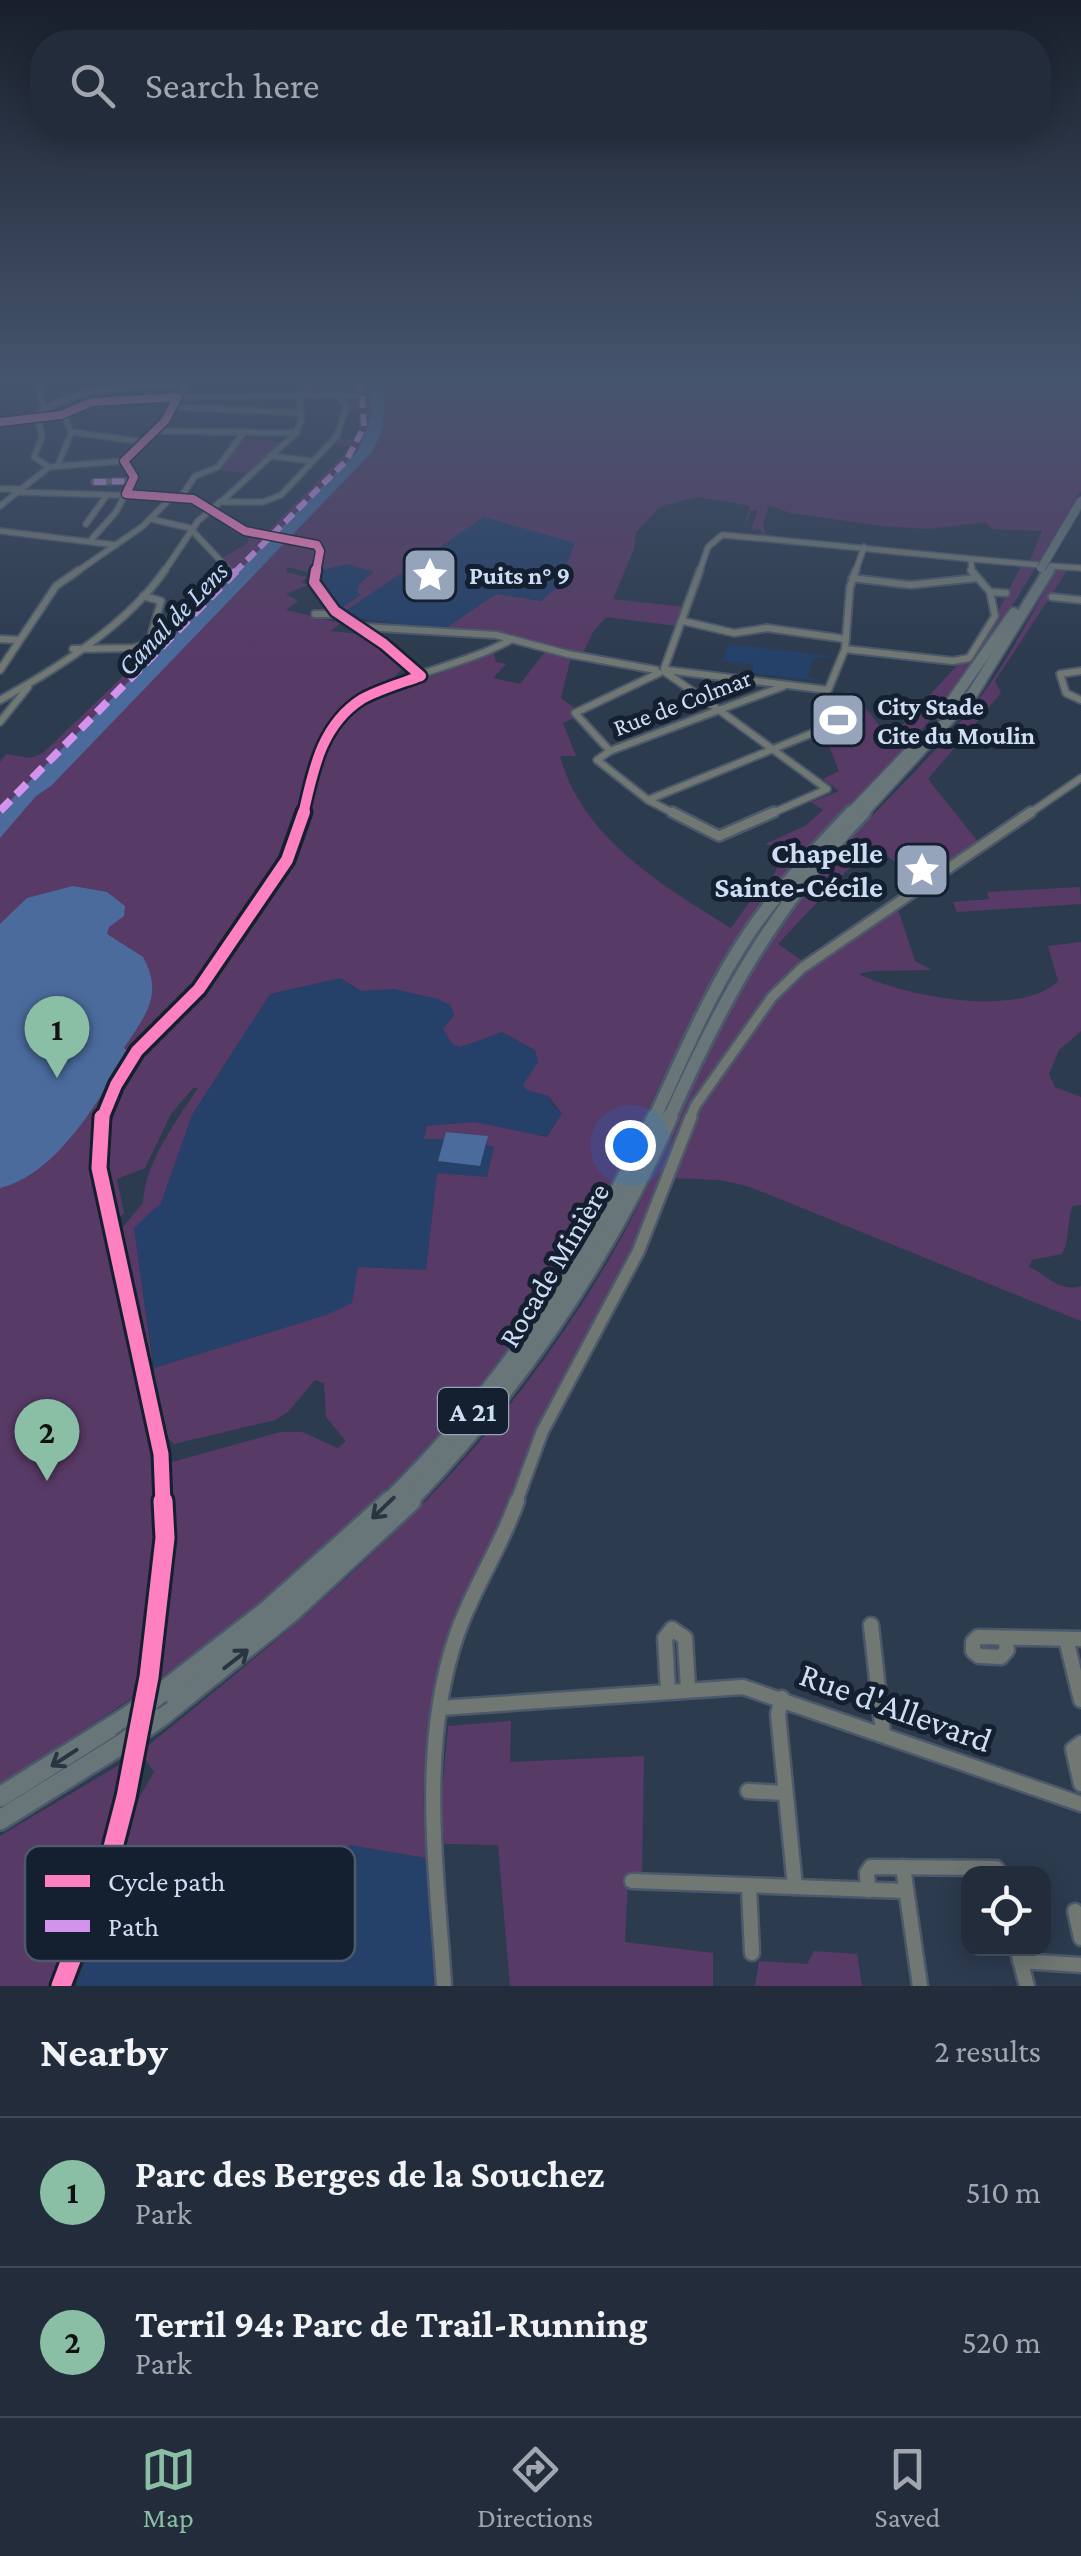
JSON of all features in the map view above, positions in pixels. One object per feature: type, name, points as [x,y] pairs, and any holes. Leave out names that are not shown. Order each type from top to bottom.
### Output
[{"type":"highway","name":"Rocade Minière","points":[[0,1820],[122,1744],[268,1634],[419,1495],[513,1386],[612,1236],[717,1016],[758,941],[821,858],[983,679],[1081,501]]},
{"type":"highway","name":"Rocade Minière","points":[[0,1797],[128,1717],[260,1619],[347,1543],[425,1466],[509,1367],[597,1232],[746,938],[815,850],[966,687],[1081,516]]},
{"type":"street","points":[[0,506],[44,472]]},
{"type":"street","points":[[90,541],[126,494],[131,472]]},
{"type":"street","points":[[0,670],[56,586],[151,519],[195,476],[207,472]]},
{"type":"street","points":[[0,702],[144,596],[190,528],[253,472]]},
{"type":"street","points":[[220,502],[264,502],[284,495],[306,472]]},
{"type":"street","points":[[94,482],[132,480]]},
{"type":"street","points":[[0,489],[177,496],[212,510],[241,529],[298,539],[319,547],[314,582],[336,614]]},
{"type":"street","points":[[86,524],[107,495]]},
{"type":"street","points":[[260,512],[258,508],[264,502]]},
{"type":"street","points":[[151,519],[190,528],[230,571]]},
{"type":"street","points":[[0,530],[116,544]]},
{"type":"street","points":[[610,751],[610,746],[575,714],[665,672],[708,546],[717,537],[741,534],[918,557],[1081,568]]},
{"type":"street","points":[[364,627],[493,634],[665,672],[828,690],[844,650],[852,578],[864,547]]},
{"type":"street","points":[[844,650],[962,661],[972,656],[988,630],[994,605],[990,592],[971,572],[971,560]]},
{"type":"street","points":[[852,578],[910,585],[977,578]]},
{"type":"street","points":[[990,592],[1006,594]]},
{"type":"street","points":[[73,649],[116,649],[149,643],[161,601],[144,596]]},
{"type":"street","points":[[1052,597],[1081,600]]},
{"type":"street","points":[[315,614],[336,614],[364,627],[421,676]]},
{"type":"street","points":[[683,621],[734,633],[782,630],[846,639]]},
{"type":"street","points":[[0,639],[18,640]]},
{"type":"street","points":[[112,1846],[134,1762],[149,1677],[164,1520],[161,1454],[99,1168],[102,1118],[137,1051],[208,978],[287,860],[298,833],[317,754],[334,726],[361,700],[486,654],[512,639]]},
{"type":"street","points":[[1081,671],[1060,674],[1066,693],[1081,700]]},
{"type":"street","points":[[597,760],[648,800],[719,836],[828,789],[665,672]]},
{"type":"street","points":[[0,722],[36,677]]},
{"type":"street","name":"Rue de Colmar","points":[[597,760],[610,751],[784,686]]},
{"type":"street","points":[[0,702],[12,706]]},
{"type":"street","points":[[648,800],[825,728]]},
{"type":"street","points":[[444,1986],[432,1823],[440,1708],[457,1634],[492,1562],[542,1432],[638,1252],[700,1096],[772,997],[820,954],[1081,778]]},
{"type":"street","points":[[871,1625],[883,1734]]},
{"type":"street","points":[[668,1690],[665,1638],[672,1629],[685,1638],[688,1688]]},
{"type":"street","points":[[1005,1638],[1074,1639],[1081,1700]]},
{"type":"street","name":"Rue d'Allevard","points":[[440,1708],[743,1686],[1081,1804]]},
{"type":"street","points":[[782,1698],[778,1714],[796,1887]]},
{"type":"street","points":[[1081,1743],[1074,1746],[1073,1752],[1081,1784]]},
{"type":"street","points":[[748,1791],[784,1792]]},
{"type":"street","points":[[868,1890],[867,1873],[871,1867],[961,1869]]},
{"type":"street","points":[[903,1867],[920,1986]]},
{"type":"street","points":[[632,1881],[749,1888],[906,1890]]},
{"type":"street","points":[[749,1888],[752,1953]]},
{"type":"street","points":[[1075,1911],[1081,1938]]},
{"type":"street","points":[[1019,1956],[1027,1986]]},
{"type":"street","points":[[1025,1956],[1081,1965]]},
{"type":"street","points":[[62,1986],[71,1961]]},
{"type":"shaded area","points":[[327,472],[1081,472],[1081,491],[1039,562],[1030,560],[1042,531],[993,529],[985,522],[928,529],[884,526],[790,513],[769,505],[763,525],[766,535],[755,534],[763,533],[760,529],[751,530],[758,510],[751,510],[743,533],[750,506],[697,497],[661,506],[636,532],[634,549],[613,599],[684,607],[677,626],[606,617],[582,655],[572,653],[561,698],[577,710],[571,713],[574,718],[563,723],[576,756],[560,756],[586,812],[606,835],[653,877],[731,928],[755,894],[772,878],[786,850],[765,844],[805,826],[823,810],[811,802],[839,791],[823,779],[839,771],[825,735],[856,726],[854,711],[844,692],[853,692],[887,735],[895,733],[959,663],[978,651],[1022,564],[1036,566],[986,646],[944,703],[787,874],[744,930],[701,1001],[592,1225],[552,1292],[506,1357],[455,1418],[343,1532],[220,1634],[157,1680],[174,1537],[168,1468],[172,1462],[280,1432],[302,1432],[338,1448],[346,1441],[326,1417],[324,1383],[315,1380],[288,1412],[275,1420],[174,1444],[163,1433],[152,1376],[154,1368],[326,1315],[352,1303],[358,1267],[426,1270],[437,1173],[487,1177],[494,1147],[486,1145],[487,1136],[447,1132],[444,1139],[424,1139],[427,1126],[475,1122],[547,1137],[562,1113],[548,1096],[523,1085],[538,1062],[535,1050],[502,1032],[461,1047],[453,1045],[443,1029],[454,1015],[450,1005],[438,999],[393,989],[362,991],[340,978],[270,994],[192,1115],[161,1203],[134,1228],[152,1358],[147,1357],[117,1234],[143,1203],[155,1158],[198,1088],[193,1088],[171,1114],[145,1168],[117,1179],[124,1213],[119,1217],[112,1209],[103,1158],[103,1132],[117,1090],[144,1046],[210,979],[254,911],[248,908],[205,976],[129,1052],[100,1109],[92,1146],[99,1201],[154,1449],[157,1555],[146,1663],[132,1698],[0,1786],[0,762],[6,754],[30,758],[43,753],[140,660],[137,649],[159,645],[227,576],[225,567],[229,565],[223,557],[247,544],[249,537],[234,532],[212,515],[228,516],[252,528],[269,530]],"holes":[[[484,517],[575,543],[563,573],[565,580],[541,601],[496,594],[443,630],[495,633],[548,648],[520,684],[493,678],[506,664],[496,662],[494,653],[414,683],[394,678],[404,666],[367,635],[331,631],[340,623],[286,610],[298,601],[286,594],[308,585],[301,582],[307,577],[286,572],[287,567],[312,573],[316,559],[324,558],[323,570],[347,564],[374,572],[360,583],[357,592],[361,595],[336,611],[341,614]]]},
{"type":"shaded area","points":[[337,472],[353,472],[51,786],[36,796],[0,838],[0,813]]},
{"type":"shaded area","points":[[482,516],[576,542],[563,573],[565,580],[541,601],[496,594],[443,630],[345,616],[336,611],[320,585],[325,558]]},
{"type":"shaded area","points":[[1058,567],[1069,568],[995,681],[1001,693],[928,779],[979,843],[921,882],[871,845],[778,944],[804,962],[769,996],[697,1095],[634,1251],[544,1417],[497,1537],[443,1654],[431,1715],[423,1795],[426,1858],[349,1845],[126,1846],[138,1800],[154,1772],[145,1759],[145,1748],[347,1578],[466,1457],[520,1392],[619,1242],[724,1015],[766,943],[812,882],[941,744],[992,681]]},
{"type":"shaded area","points":[[728,644],[837,657],[813,658],[808,677],[827,682],[752,673],[753,665],[722,661]]},
{"type":"shaded area","points":[[73,886],[107,892],[125,906],[124,916],[109,927],[107,934],[143,957],[152,995],[124,1048],[129,1052],[75,1133],[40,1168],[0,1188],[0,924],[27,898]]},
{"type":"shaded area","points":[[1080,887],[1081,904],[957,912],[953,902],[989,899],[987,892]]},
{"type":"shaded area","points":[[897,906],[915,961],[932,970],[859,974],[931,996],[990,1001],[1040,993],[1058,981],[1048,946],[1081,942],[1081,1031],[1059,1050],[1049,1074],[1055,1087],[1081,1097],[1081,1205],[1073,1206],[1062,1254],[1032,1260],[1029,1267],[1060,1285],[1081,1286],[1081,1321],[750,1187],[721,1180],[670,1178],[703,1097],[773,1000],[790,982]]},
{"type":"shaded area","points":[[340,978],[353,987],[393,989],[450,1005],[455,1015],[446,1024],[461,1047],[502,1032],[535,1050],[538,1062],[527,1090],[548,1096],[562,1113],[547,1136],[497,1130],[488,1177],[437,1173],[426,1270],[359,1267],[352,1303],[326,1315],[154,1368],[134,1227],[161,1203],[192,1115],[270,994]]},
{"type":"shaded area","points":[[446,1132],[488,1136],[480,1166],[438,1161]]},
{"type":"shaded area","points":[[511,1721],[510,1762],[644,1756],[642,1874],[628,1876],[625,1942],[713,1953],[713,1986],[510,1986],[498,1845],[444,1844],[441,1806],[448,1726]]},
{"type":"shaded area","points":[[124,1762],[102,1846],[25,1846],[25,1961],[62,1961],[53,1986],[0,1986],[0,1836]]},
{"type":"shaded area","points":[[355,1846],[426,1858],[434,1986],[76,1986],[85,1961],[355,1961]]},
{"type":"shaded area","points":[[814,1951],[857,1954],[862,1986],[755,1986],[759,1961],[807,1964]]},
{"type":"marked path","points":[[0,811],[46,760],[335,472]]},
{"type":"marked path","points":[[94,482],[132,481]]},
{"type":"cycle path","points":[[113,1846],[149,1677],[165,1538],[161,1454],[99,1168],[102,1118],[137,1051],[199,989],[287,860],[299,833],[317,753],[328,734],[361,700],[421,676],[327,603],[314,582],[320,551],[317,545],[245,531],[193,499],[126,494],[134,477],[131,472]]},
{"type":"cycle path","points":[[61,1986],[71,1961]]},
{"type":"place","name":"Puits n° 9","points":[[430,575]]},
{"type":"place","name":"City Stade Cite du Moulin","points":[[838,720]]},
{"type":"place","name":"Chapelle Sainte-Cécile","points":[[922,870]]},
{"type":"place","name":"Parc des Berges de la Souchez","points":[[57,1078]]},
{"type":"place","name":"Terril 94: Parc de Trail-Running","points":[[47,1481]]},
{"type":"water label","name":"Canal de Lens","points":[[172,618]]}]
